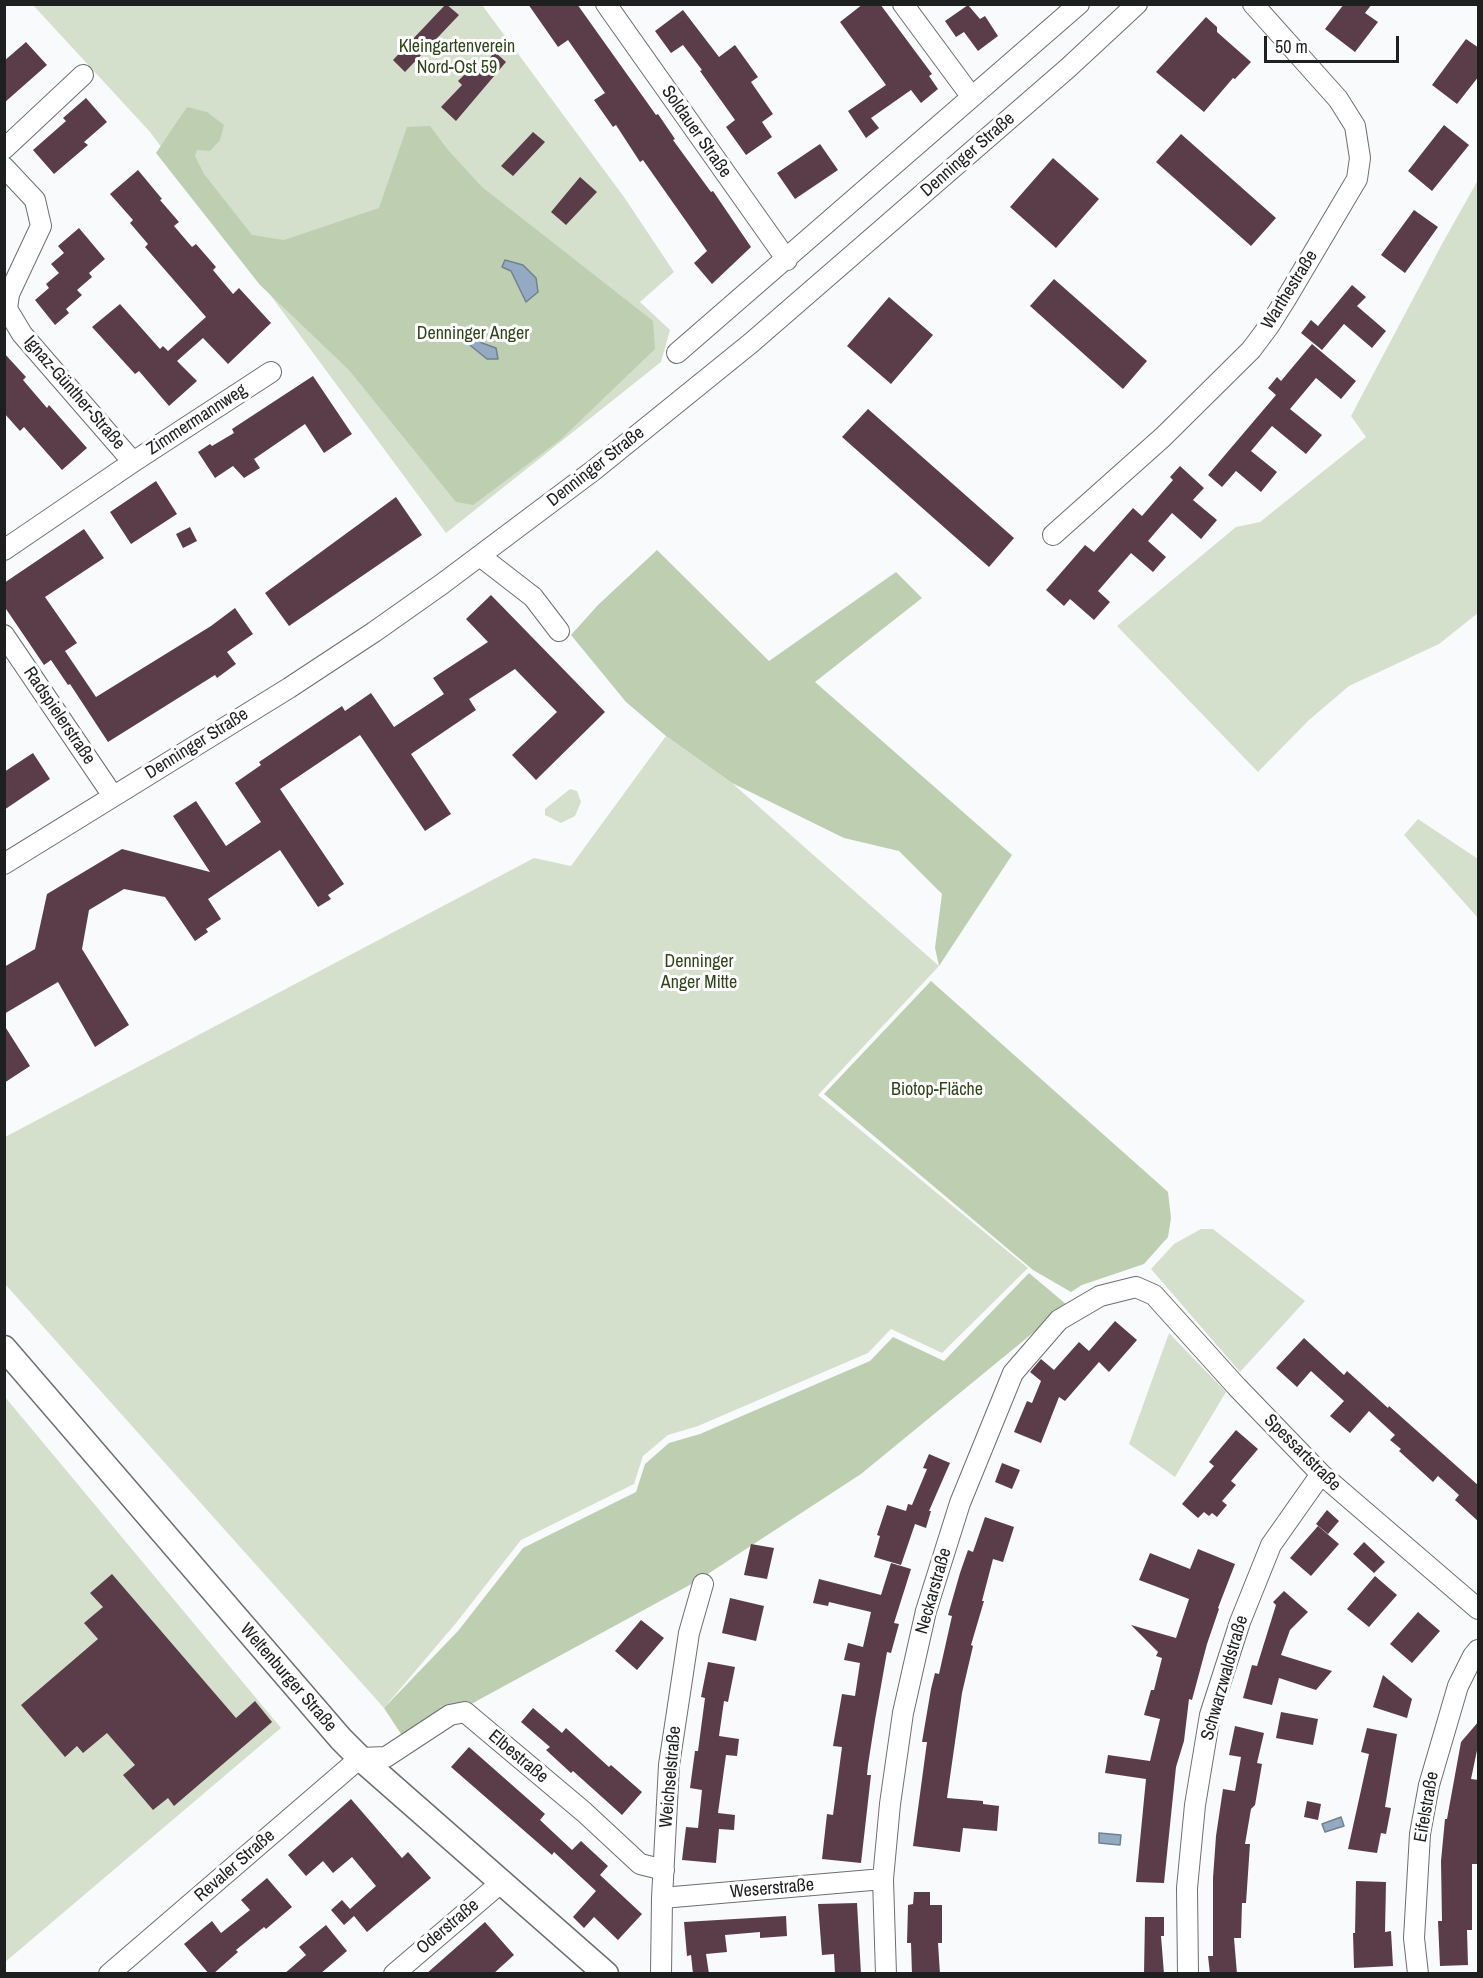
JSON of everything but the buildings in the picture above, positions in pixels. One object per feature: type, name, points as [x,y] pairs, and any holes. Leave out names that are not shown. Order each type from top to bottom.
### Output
[{"type":"main road","name":"Weltenburger Straße","points":[[4,1348],[341,1739],[606,1974]]},
{"type":"street","name":"Soldauer Straße","points":[[606,4],[787,260]]},
{"type":"street","points":[[903,4],[971,96]]},
{"type":"street","points":[[677,353],[787,260],[971,96],[1079,4]]},
{"type":"street","name":"Denninger Straße","points":[[4,864],[321,667],[423,598],[594,470],[750,343],[1068,68],[1137,4]]},
{"type":"street","name":"Warthestraße","points":[[1053,535],[1163,437],[1251,350],[1286,300],[1357,179],[1360,158],[1355,126],[1338,99],[1253,4]]},
{"type":"street","points":[[4,149],[83,75]]},
{"type":"street","name":"Ignaz-Günther-Straße","points":[[4,167],[35,200],[41,226],[9,294],[7,309],[22,334],[133,462]]},
{"type":"street","name":"Zimmermannweg","points":[[4,550],[271,372]]},
{"type":"street","points":[[480,556],[533,597],[559,631]]},
{"type":"street","name":"Radspielerstraße","points":[[4,635],[113,796]]},
{"type":"street","name":"Spessartstraße","points":[[1137,1287],[1154,1295],[1239,1389],[1321,1474],[1479,1609]]},
{"type":"street","name":"Neckarstraße","points":[[886,1974],[883,1879],[890,1803],[903,1713],[926,1611],[960,1503],[1013,1373],[1059,1320],[1100,1296],[1137,1287]]},
{"type":"street","name":"Schwarzwaldstraße","points":[[1188,1974],[1187,1888],[1195,1805],[1210,1715],[1240,1622],[1271,1545],[1321,1474]]},
{"type":"street","name":"Weichselstraße","points":[[661,1974],[662,1898],[669,1765],[689,1633],[703,1584]]},
{"type":"street","name":"Eifelstraße","points":[[1418,1974],[1414,1938],[1422,1824],[1429,1785],[1458,1686],[1473,1656],[1479,1650]]},
{"type":"street","name":"Elbestraße","points":[[360,1758],[386,1757],[450,1715],[465,1712],[584,1812],[640,1864],[664,1870]]},
{"type":"street","name":"Revaler Straße","points":[[109,1974],[360,1758]]},
{"type":"street","name":"Weserstraße","points":[[662,1898],[883,1879]]},
{"type":"street","name":"Oderstraße","points":[[394,1974],[503,1881]]},
{"type":"green space","name":"Denninger Anger","points":[[33,5],[482,5],[624,197],[674,272],[640,302],[670,330],[661,362],[446,533],[150,132]]},
{"type":"green space","points":[[187,107],[207,112],[224,125],[220,140],[210,151],[197,150],[195,156],[204,174],[252,235],[284,240],[379,208],[407,127],[430,126],[448,150],[482,187],[653,321],[655,349],[560,440],[473,505],[456,502],[349,370],[260,285],[156,153]]},
{"type":"green space","points":[[1478,180],[1478,613],[1439,644],[1349,686],[1309,720],[1258,772],[1117,626],[1236,527],[1260,522],[1366,437],[1351,416]]},
{"type":"green space","points":[[657,550],[769,661],[896,572],[922,598],[815,682],[1012,855],[939,966],[935,948],[942,894],[899,851],[844,838],[732,783],[666,736],[626,702],[571,635],[598,605]]},
{"type":"green space","name":"Denninger Anger Mitte","points":[[666,736],[732,783],[939,966],[818,1095],[1028,1268],[942,1353],[891,1329],[868,1353],[698,1426],[668,1435],[643,1456],[634,1484],[521,1540],[456,1623],[384,1708],[5,1284],[5,1137],[534,858],[571,866]]},
{"type":"green space","points":[[570,789],[577,791],[581,802],[575,816],[561,823],[545,815],[545,809]]},
{"type":"green space","points":[[1418,819],[1478,859],[1478,918],[1404,835]]},
{"type":"green space","name":"Biotop-Fläche","points":[[931,981],[1168,1192],[1171,1218],[1168,1237],[1144,1264],[1082,1285],[1071,1292],[1033,1270],[824,1094]]},
{"type":"green space","points":[[1201,1229],[1213,1229],[1305,1301],[1240,1372],[1151,1269],[1174,1244]]},
{"type":"green space","points":[[1029,1273],[1067,1305],[861,1474],[697,1581],[405,1740],[384,1708],[458,1631],[523,1548],[636,1492],[645,1464],[669,1443],[700,1434],[870,1361],[893,1337],[944,1361]]},
{"type":"green space","points":[[1169,1333],[1226,1392],[1175,1477],[1129,1444]]},
{"type":"green space","points":[[5,1397],[281,1728],[4,1963]]},
{"type":"water","points":[[505,260],[523,265],[536,278],[538,292],[526,302],[511,271],[502,267]]},
{"type":"water","points":[[472,333],[482,343],[496,348],[498,359],[487,359],[471,346],[465,336]]},
{"type":"water","points":[[1341,1817],[1344,1826],[1325,1832],[1322,1824]]},
{"type":"water","points":[[1099,1833],[1121,1835],[1120,1845],[1099,1843]]},
{"type":"park label","name":"Kleingartenverein Nord-Ost 59","points":[[457,57]]}]
